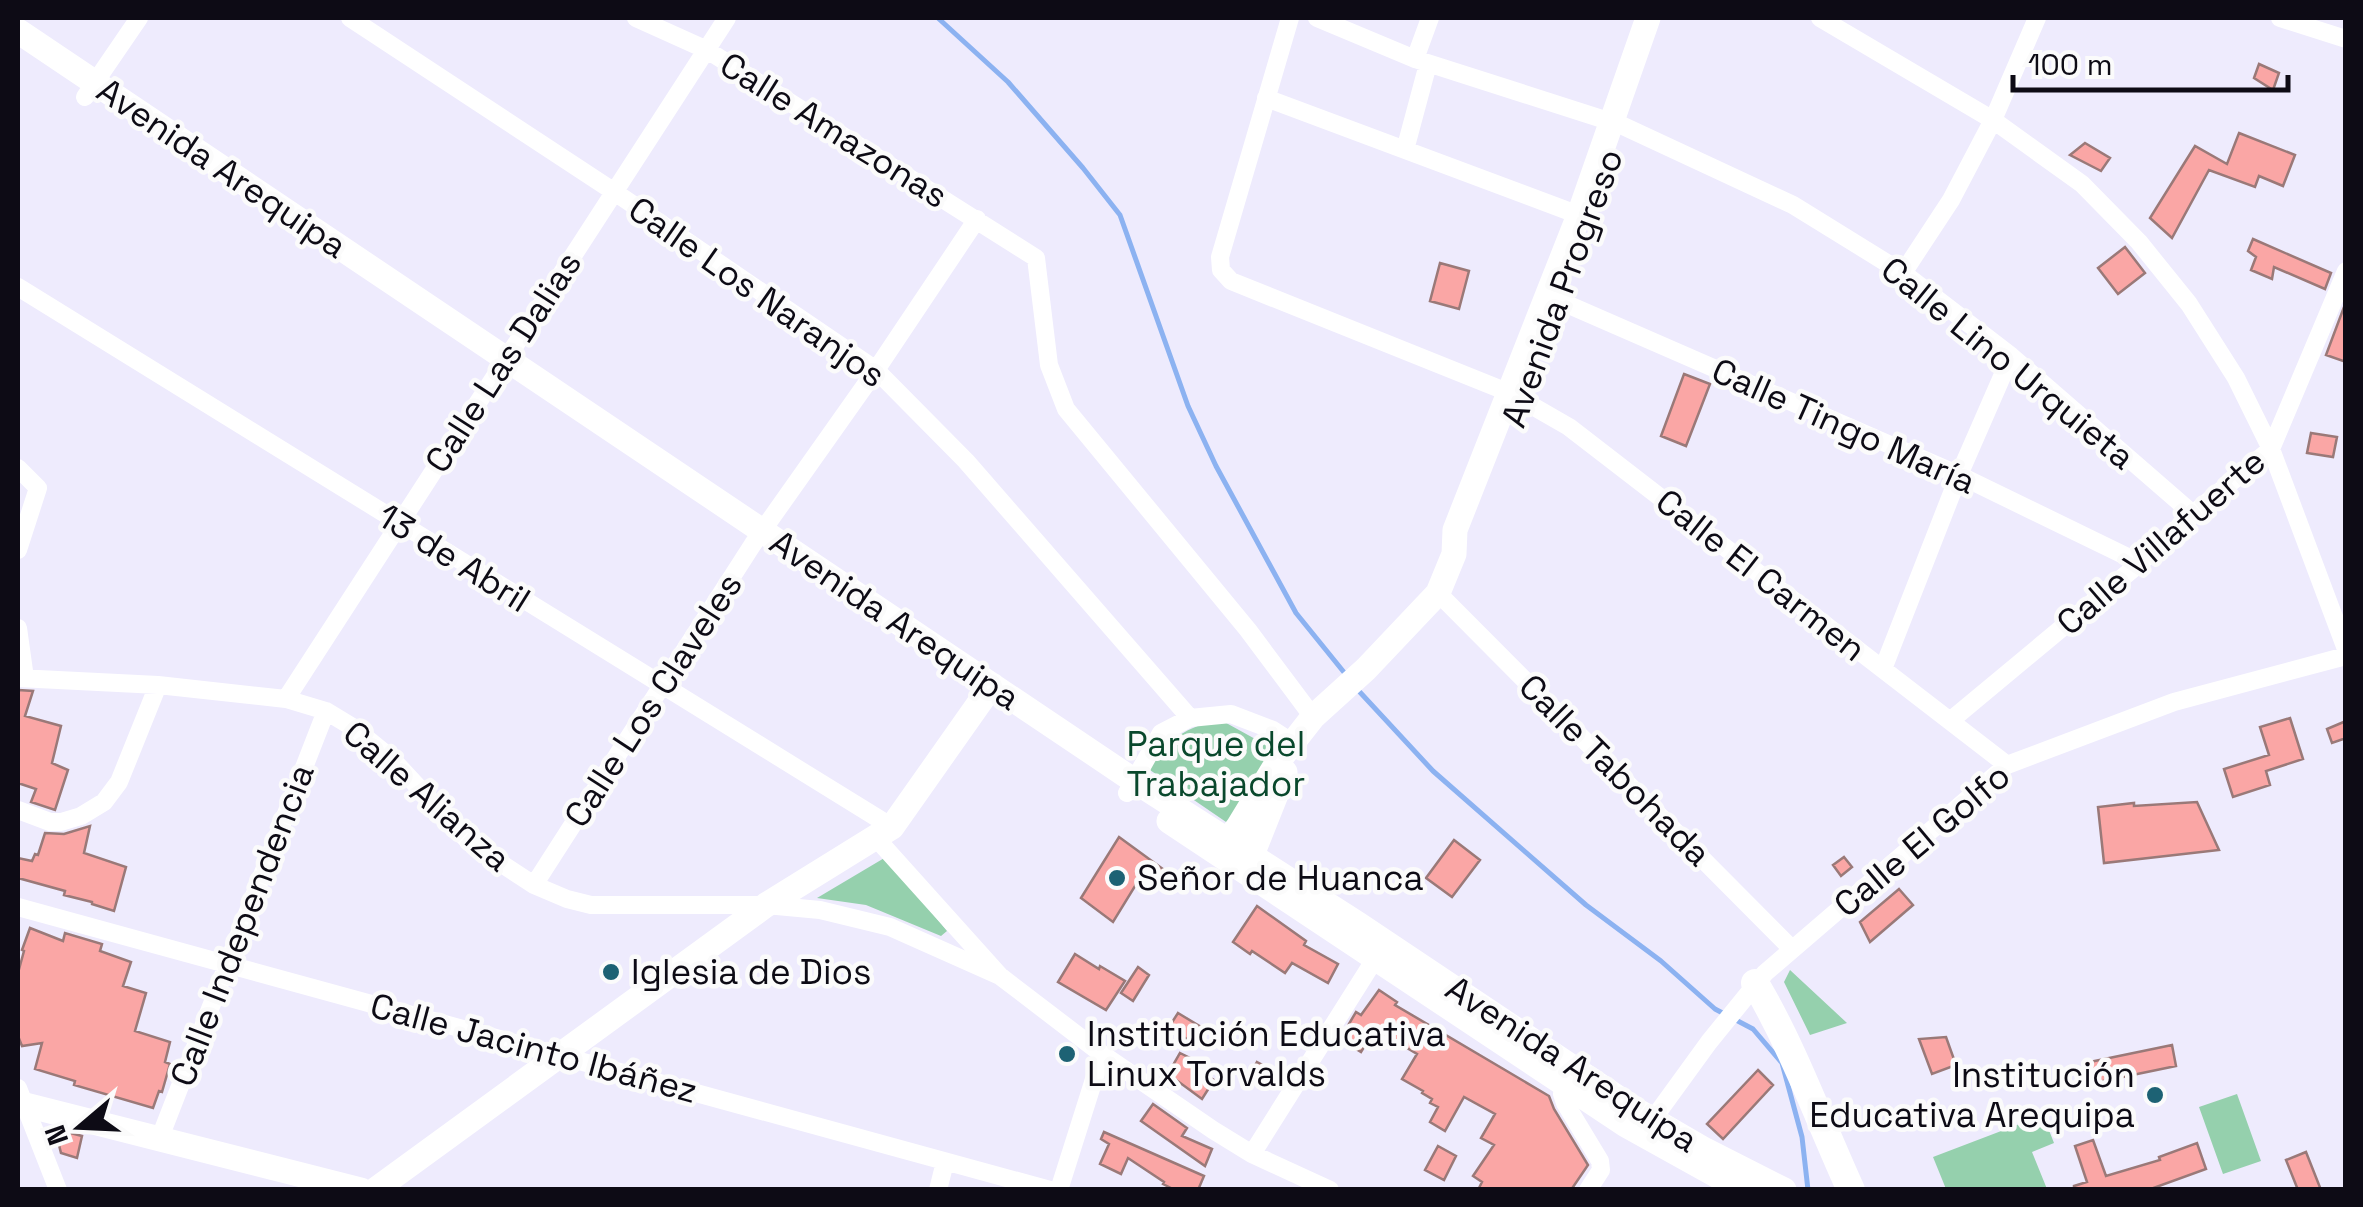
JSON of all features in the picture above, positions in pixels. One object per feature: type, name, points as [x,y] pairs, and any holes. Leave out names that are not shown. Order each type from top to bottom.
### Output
[{"type":"main road","name":"Avenida Progreso","points":[[1551,298],[1616,123],[1648,18]]},
{"type":"main road","name":"Avenida Progreso","points":[[1223,846],[1276,763],[1316,714],[1366,669],[1438,593],[1454,554],[1468,537],[1579,215],[1659,18]]},
{"type":"main road","name":"Avenida Arequipa","points":[[18,31],[90,90],[988,692],[1742,1189]]},
{"type":"main road","name":"Avenida Arequipa","points":[[18,52],[90,90]]},
{"type":"main road","points":[[374,1190],[766,905],[884,833],[988,692]]},
{"type":"main road","name":"Avenida Progreso","points":[[1247,862],[1288,765],[1293,743]]},
{"type":"main road","name":"Avenida Arequipa","points":[[1381,950],[1565,1084],[1648,1127]]},
{"type":"main road","points":[[1746,994],[1790,1049],[1851,1190]]},
{"type":"main road","points":[[20,1098],[159,1140],[360,1190]]},
{"type":"main road","name":"Avenida Arequipa","points":[[1700,1158],[1784,1190]]},
{"type":"main road","points":[[1684,1190],[1700,1158]]},
{"type":"street","points":[[90,90],[139,18]]},
{"type":"street","name":"Calle Los Naranjos","points":[[350,18],[876,370],[966,461],[1190,718]]},
{"type":"street","name":"Calle Amazonas","points":[[636,18],[707,50],[1036,258],[1049,365],[1066,409],[1316,714]]},
{"type":"street","points":[[1290,18],[1266,98],[1579,215]]},
{"type":"street","name":"Calle Lino Urquieta","points":[[1317,18],[1421,61],[1616,123],[1793,205],[1904,274],[2011,356],[2194,514]]},
{"type":"street","points":[[1405,150],[1430,18]]},
{"type":"street","points":[[1820,18],[1992,120],[2082,184],[2139,242],[2189,304],[2236,378],[2271,450],[2346,653]]},
{"type":"street","points":[[1904,274],[1951,200],[2037,18]]},
{"type":"street","points":[[2280,18],[2346,39]]},
{"type":"street","name":"Calle Las Dalias","points":[[286,699],[724,22]]},
{"type":"street","name":"Calle El Carmen","points":[[1266,98],[1220,258],[1221,270],[1231,281],[1517,396],[1569,427],[2007,765]]},
{"type":"street","name":"Calle Los Claveles","points":[[534,885],[758,538],[977,219]]},
{"type":"street","name":"Calle Villafuerte","points":[[1950,721],[2271,450],[2346,271]]},
{"type":"street","name":"13 de Abril","points":[[18,288],[664,686],[884,833]]},
{"type":"street","name":"Calle Tingo María","points":[[1551,298],[1959,475],[2140,563]]},
{"type":"street","points":[[1883,669],[1959,475],[2011,356]]},
{"type":"street","points":[[18,468],[38,488],[18,550]]},
{"type":"street","name":"Calle Tabohada","points":[[1438,593],[1792,949]]},
{"type":"street","points":[[18,628],[21,678]]},
{"type":"street","name":"Calle El Golfo","points":[[1648,1127],[1746,994],[1792,949],[2007,765],[2174,702],[2346,653]]},
{"type":"street","name":"Calle Alianza","points":[[21,678],[286,699],[326,712],[354,728],[392,759],[470,843],[534,885],[567,900],[591,905],[766,905],[820,910],[890,927],[1000,976],[1102,1054],[1213,1130],[1252,1154],[1330,1190]]},
{"type":"street","points":[[18,810],[48,822],[60,822],[81,816],[104,802],[119,782],[158,686]]},
{"type":"street","name":"Calle Independencia","points":[[159,1140],[326,712]]},
{"type":"street","points":[[1130,786],[1161,732],[1190,718],[1230,714],[1272,730],[1293,743]]},
{"type":"street","name":"Calle Alianza","points":[[884,833],[1000,976]]},
{"type":"street","name":"Calle Jacinto Ibáñez","points":[[18,907],[1050,1190]]},
{"type":"street","points":[[1252,1154],[1381,950]]},
{"type":"street","points":[[1059,1190],[1102,1054]]},
{"type":"street","points":[[1565,1084],[1565,1103],[1600,1161],[1601,1170],[1588,1190]]},
{"type":"street","points":[[20,1098],[58,1190]]},
{"type":"street","points":[[938,1190],[945,1162]]},
{"type":"green space","name":"Parque del Trabajador","points":[[1219,719],[1275,750],[1229,824],[1147,768],[1178,736]]},
{"type":"green space","points":[[886,857],[947,931],[941,936],[866,905],[817,898]]},
{"type":"green space","points":[[1790,970],[1847,1023],[1810,1035],[1784,982]]},
{"type":"green space","points":[[2237,1094],[2261,1161],[2223,1174],[2199,1107]]},
{"type":"green space","points":[[2043,1115],[2054,1143],[2032,1152],[2047,1189],[1946,1189],[1933,1157]]},
{"type":"building","points":[[2259,64],[2279,73],[2273,90],[2254,78]]},
{"type":"building","points":[[2239,133],[2295,155],[2283,186],[2259,176],[2255,187],[2209,170],[2172,238],[2150,218],[2195,146],[2227,164]]},
{"type":"building","points":[[2085,143],[2110,158],[2101,171],[2070,155]]},
{"type":"building","points":[[2253,239],[2331,273],[2325,289],[2274,267],[2272,279],[2251,270],[2256,257],[2248,251]]},
{"type":"building","points":[[2125,247],[2145,273],[2118,294],[2098,268]]},
{"type":"building","points":[[1440,263],[1469,271],[1459,309],[1430,301]]},
{"type":"building","points":[[2346,307],[2346,362],[2326,355]]},
{"type":"building","points":[[1684,374],[1710,384],[1686,446],[1661,436]]},
{"type":"building","points":[[2311,433],[2337,437],[2333,457],[2307,453]]},
{"type":"building","points":[[18,690],[33,691],[25,716],[61,726],[52,763],[68,770],[55,810],[31,802],[36,789],[18,783]]},
{"type":"building","points":[[2290,718],[2303,759],[2266,771],[2270,785],[2233,797],[2224,769],[2269,755],[2260,727]]},
{"type":"building","points":[[2346,721],[2346,738],[2332,743],[2327,729]]},
{"type":"building","points":[[2197,802],[2219,850],[2104,863],[2098,807]]},
{"type":"building","points":[[90,826],[84,853],[126,867],[114,911],[18,878],[18,858],[32,861],[45,833],[64,834]]},
{"type":"building","name":"Señor de Huanca","points":[[1119,837],[1167,872],[1159,884],[1143,873],[1113,922],[1081,898]]},
{"type":"building","points":[[1454,840],[1480,860],[1452,897],[1426,878]]},
{"type":"building","points":[[1844,857],[1852,867],[1841,876],[1833,865]]},
{"type":"building","points":[[1899,889],[1913,905],[1870,942],[1860,922]]},
{"type":"building","points":[[1257,906],[1306,941],[1304,945],[1338,964],[1328,983],[1292,963],[1285,973],[1233,942]]},
{"type":"building","points":[[30,928],[63,941],[65,933],[102,944],[100,951],[131,962],[123,986],[146,993],[135,1031],[170,1042],[165,1062],[170,1064],[153,1108],[35,1069],[42,1043],[22,1046],[18,1036],[18,973]]},
{"type":"building","points":[[1075,954],[1125,981],[1106,1010],[1058,982]]},
{"type":"building","points":[[1138,967],[1149,975],[1133,1001],[1121,993]]},
{"type":"building","points":[[1379,990],[1397,1002],[1395,1005],[1549,1096],[1588,1165],[1571,1190],[1478,1190],[1482,1182],[1473,1176],[1494,1145],[1481,1138],[1495,1114],[1464,1097],[1445,1131],[1430,1122],[1438,1107],[1430,1103],[1432,1099],[1402,1079],[1417,1054],[1375,1029],[1361,1052],[1340,1039],[1356,1012],[1361,1015]]},
{"type":"building","points":[[1178,1013],[1206,1030],[1197,1046],[1169,1027]]},
{"type":"building","points":[[1946,1037],[1956,1065],[1932,1074],[1919,1039]]},
{"type":"building","points":[[2172,1045],[2176,1066],[2089,1084],[2085,1063]]},
{"type":"building","points":[[1180,1053],[1194,1060],[1191,1064],[1214,1080],[1202,1099],[1168,1074]]},
{"type":"building","points":[[1257,1062],[1272,1070],[1262,1087],[1248,1078]]},
{"type":"building","points":[[1758,1070],[1773,1085],[1723,1139],[1707,1124]]},
{"type":"building","points":[[1153,1104],[1187,1128],[1182,1136],[1212,1149],[1205,1166],[1141,1121]]},
{"type":"building","points":[[55,1129],[82,1136],[77,1158],[61,1153]]},
{"type":"building","points":[[1104,1132],[1204,1176],[1198,1190],[1175,1190],[1128,1158],[1121,1174],[1100,1164],[1109,1144],[1101,1139]]},
{"type":"building","points":[[2093,1140],[2106,1176],[2160,1160],[2159,1157],[2197,1143],[2206,1169],[2148,1190],[2074,1190],[2074,1186],[2087,1182],[2075,1146]]},
{"type":"building","points":[[1438,1146],[1456,1156],[1444,1180],[1425,1170]]},
{"type":"building","points":[[2306,1152],[2321,1190],[2298,1190],[2286,1160]]},
{"type":"waterway","points":[[938,18],[1008,82],[1120,215],[1188,406],[1216,466],[1296,613],[1347,676]]},
{"type":"waterway","points":[[1357,689],[1433,771],[1586,905],[1661,961],[1715,1009],[1753,1029],[1782,1063],[1802,1137],[1808,1190]]},
{"type":"place","name":"Señor de Huanca","points":[[1117,878]]},
{"type":"place","name":"Iglesia de Dios","points":[[611,972]]},
{"type":"place","name":"Institución Educativa Linux Torvalds","points":[[1067,1054]]},
{"type":"place","name":"Institución Educativa Arequipa","points":[[2155,1095]]}]
